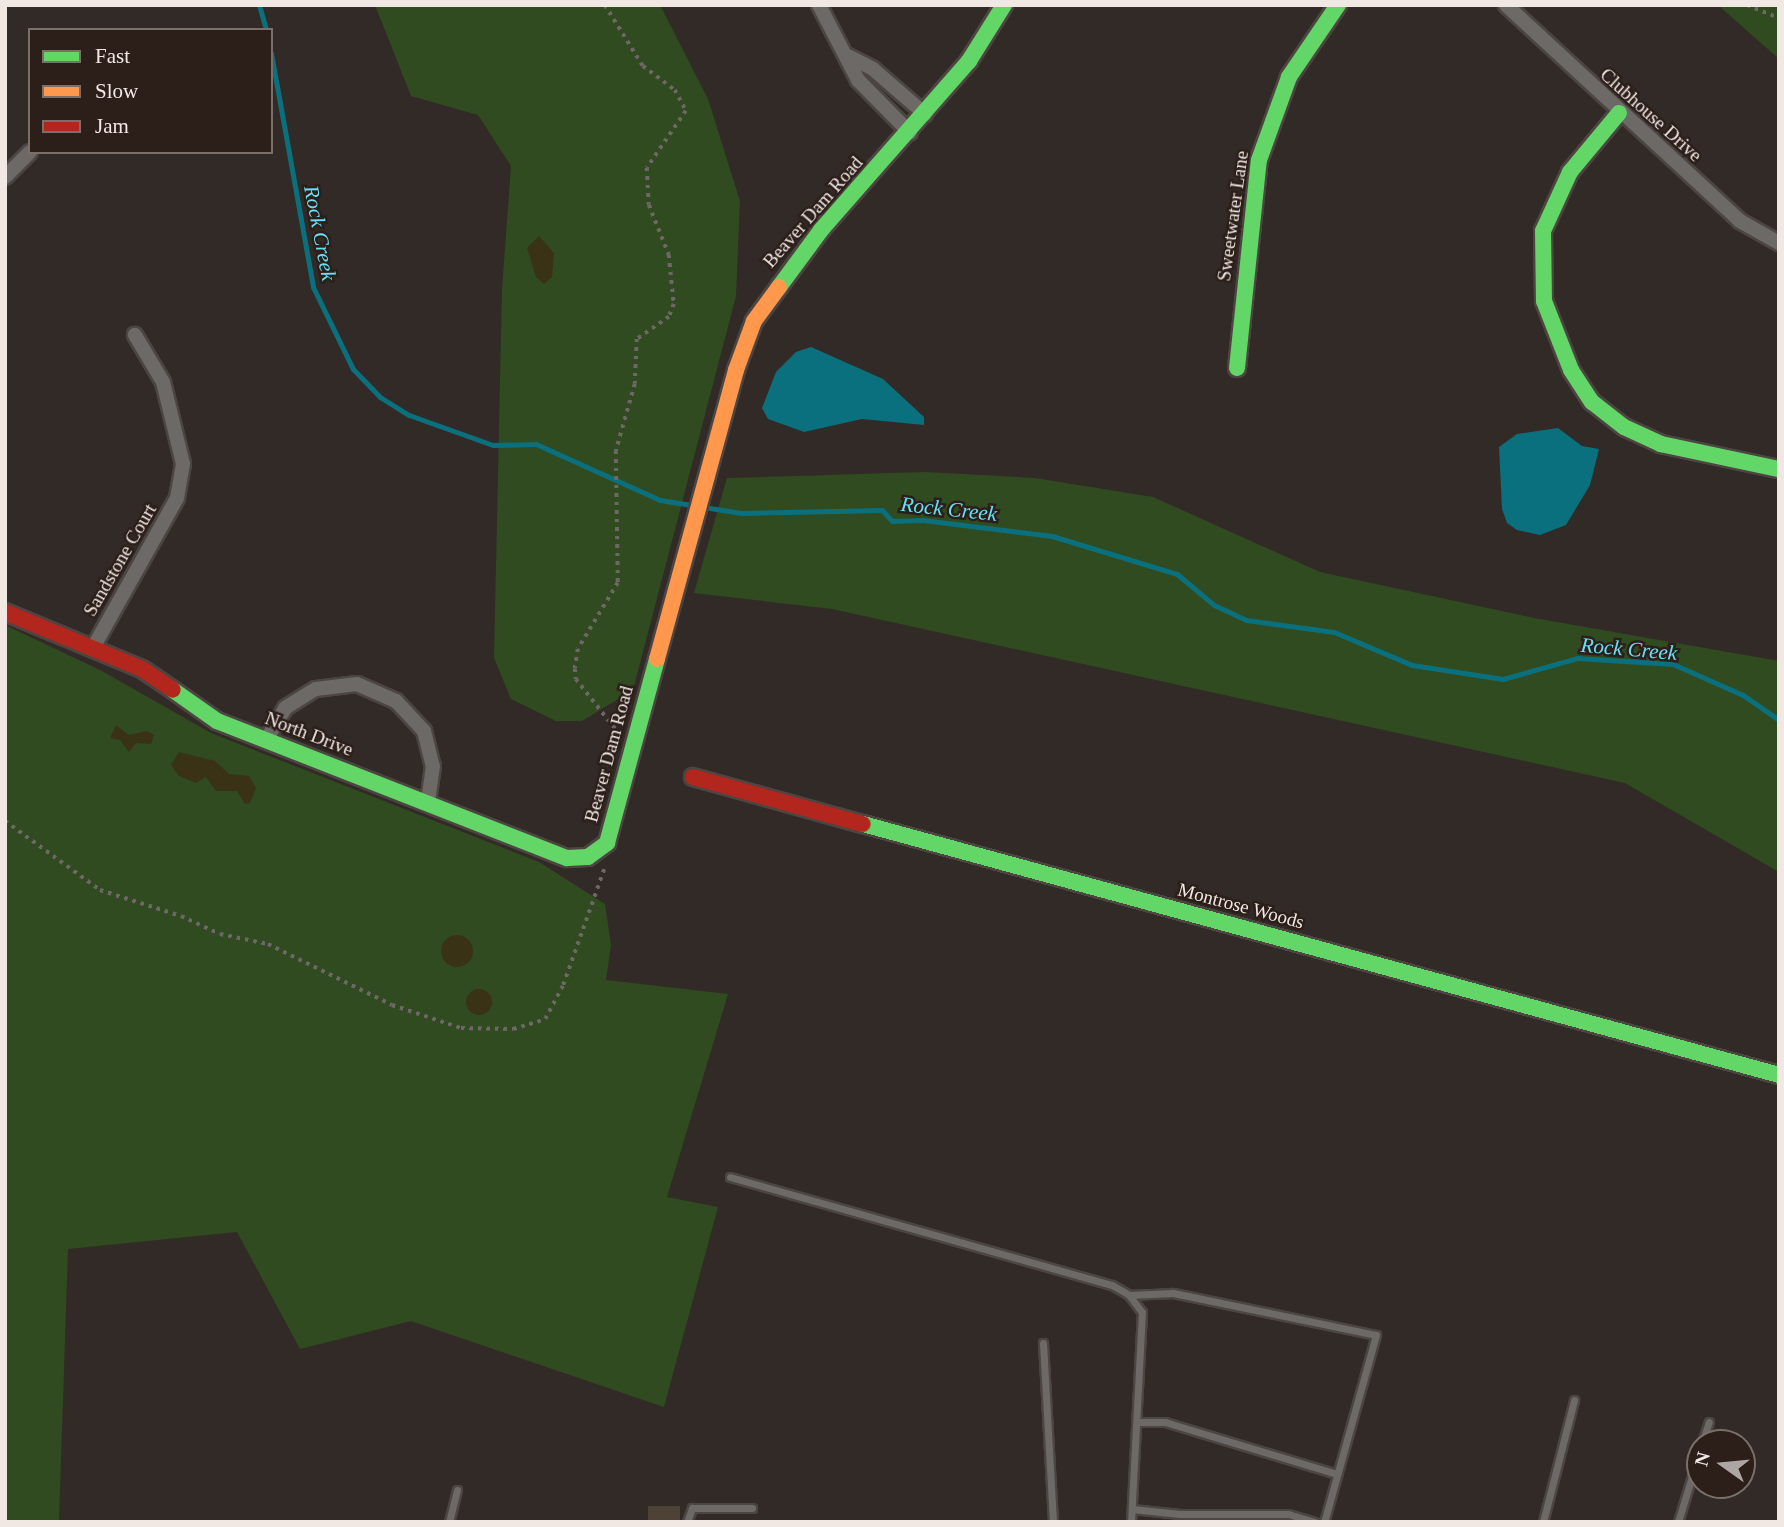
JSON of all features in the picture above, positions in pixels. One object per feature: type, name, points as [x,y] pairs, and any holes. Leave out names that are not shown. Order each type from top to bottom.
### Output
[{"type":"street","points":[[819,5],[858,80],[910,133]]},
{"type":"street","name":"Beaver Dam Road","points":[[607,843],[706,475],[754,321],[821,230],[910,133],[969,61],[1004,5]]},
{"type":"street","name":"Sweetwater Lane","points":[[1237,368],[1259,160],[1289,77],[1338,5]]},
{"type":"street","name":"Clubhouse Drive","points":[[1506,5],[1619,113],[1740,221],[1779,243]]},
{"type":"street","points":[[848,57],[873,69],[925,114]]},
{"type":"street","points":[[1619,113],[1570,172],[1543,231],[1540,265],[1544,300],[1571,370],[1592,402],[1624,427],[1661,444],[1779,469]]},
{"type":"street","points":[[5,177],[28,154]]},
{"type":"street","name":"Sandstone Court","points":[[94,646],[177,498],[183,464],[163,382],[135,335]]},
{"type":"street","name":"North Drive","points":[[5,612],[94,646],[142,669],[217,721],[567,858],[588,857],[607,843]]},
{"type":"street","points":[[266,740],[285,708],[295,701],[316,689],[357,684],[396,701],[424,730],[433,766],[428,802]]},
{"type":"street","name":"Montrose Woods","points":[[693,778],[1779,1075]]},
{"type":"lane","points":[[730,1177],[1112,1285],[1129,1295],[1142,1312],[1131,1522]]},
{"type":"lane","points":[[1129,1295],[1173,1293],[1377,1335],[1324,1522]]},
{"type":"lane","points":[[1043,1343],[1053,1522]]},
{"type":"lane","points":[[1543,1522],[1574,1400]]},
{"type":"lane","points":[[1138,1422],[1165,1422],[1337,1474]]},
{"type":"lane","points":[[1707,1429],[1709,1422]]},
{"type":"lane","points":[[449,1522],[457,1490]]},
{"type":"lane","points":[[1678,1522],[1686,1496]]},
{"type":"lane","points":[[687,1522],[692,1508],[752,1508]]},
{"type":"lane","points":[[1132,1509],[1180,1514],[1288,1514],[1315,1522]]},
{"type":"path","points":[[605,5],[643,66],[675,90],[686,111],[645,176],[649,205],[669,255],[674,304],[669,317],[637,339],[635,384],[616,451],[618,583],[578,649],[575,669],[576,679],[631,751]]},
{"type":"path","points":[[1747,5],[1779,18]]},
{"type":"path","points":[[5,821],[100,890],[181,916],[220,934],[268,944],[392,1005],[454,1026],[513,1029],[538,1024],[551,1012],[571,964]]},
{"type":"green space","points":[[375,5],[660,5],[708,99],[740,201],[736,296],[633,690],[582,721],[556,721],[511,699],[494,658],[502,289],[511,166],[478,115],[411,96]]},
{"type":"green space","points":[[1718,5],[1779,5],[1779,59]]},
{"type":"green space","points":[[925,472],[1035,478],[1153,497],[1320,572],[1534,618],[1779,661],[1779,872],[1625,783],[832,609],[694,593],[727,478]]},
{"type":"green space","points":[[5,625],[102,671],[211,733],[539,862],[605,904],[611,945],[606,980],[728,994],[667,1197],[718,1207],[664,1407],[411,1321],[300,1349],[237,1232],[68,1249],[59,1520],[5,1522]]},
{"type":"sand","points":[[539,236],[554,253],[552,277],[544,284],[536,277],[527,248]]},
{"type":"sand","points":[[116,725],[129,735],[147,731],[154,735],[151,744],[136,743],[129,752],[120,740],[110,738]]},
{"type":"sand","points":[[179,752],[215,761],[229,774],[249,776],[256,788],[250,803],[245,804],[237,791],[216,791],[206,777],[196,783],[179,776],[171,765]]},
{"type":"sand","points":[[457,935],[468,940],[473,951],[468,962],[457,967],[446,962],[441,951],[446,940]]},
{"type":"sand","points":[[479,989],[488,993],[492,1002],[488,1011],[479,1015],[470,1011],[466,1002],[470,993]]},
{"type":"water","points":[[811,347],[883,379],[924,417],[924,425],[862,419],[804,432],[768,419],[762,408],[776,372],[796,352]]},
{"type":"water","points":[[1558,428],[1582,446],[1599,449],[1590,485],[1566,525],[1540,535],[1517,530],[1507,523],[1502,509],[1499,447],[1517,434]]},
{"type":"building","points":[[648,1506],[680,1506],[680,1522],[648,1522]]},
{"type":"waterway","name":"Rock Creek","points":[[259,5],[265,28]]},
{"type":"waterway","name":"Rock Creek","points":[[273,64],[313,287],[353,369],[380,397],[409,415],[493,445],[536,444],[660,500],[741,513],[882,510],[892,521],[923,520],[1052,536],[1177,574],[1214,605],[1246,620],[1334,632],[1412,665],[1503,679],[1577,658],[1673,664],[1743,695],[1779,720]]},
{"type":"traffic: fast","points":[[779,287],[821,230],[969,61],[1004,5]]},
{"type":"traffic: fast","points":[[1237,368],[1259,160],[1289,77],[1338,5]]},
{"type":"traffic: fast","points":[[1619,113],[1570,172],[1543,231],[1544,301],[1571,370],[1592,402],[1624,427],[1661,444],[1779,469]]},
{"type":"traffic: fast","points":[[173,690],[217,721],[567,858],[588,857],[607,843],[657,659]]},
{"type":"traffic: fast","points":[[863,824],[1779,1075]]},
{"type":"traffic: slow","points":[[657,659],[736,370],[754,321],[779,287]]},
{"type":"traffic: jam","points":[[5,612],[142,669],[173,690]]},
{"type":"traffic: jam","points":[[693,777],[863,824]]}]
